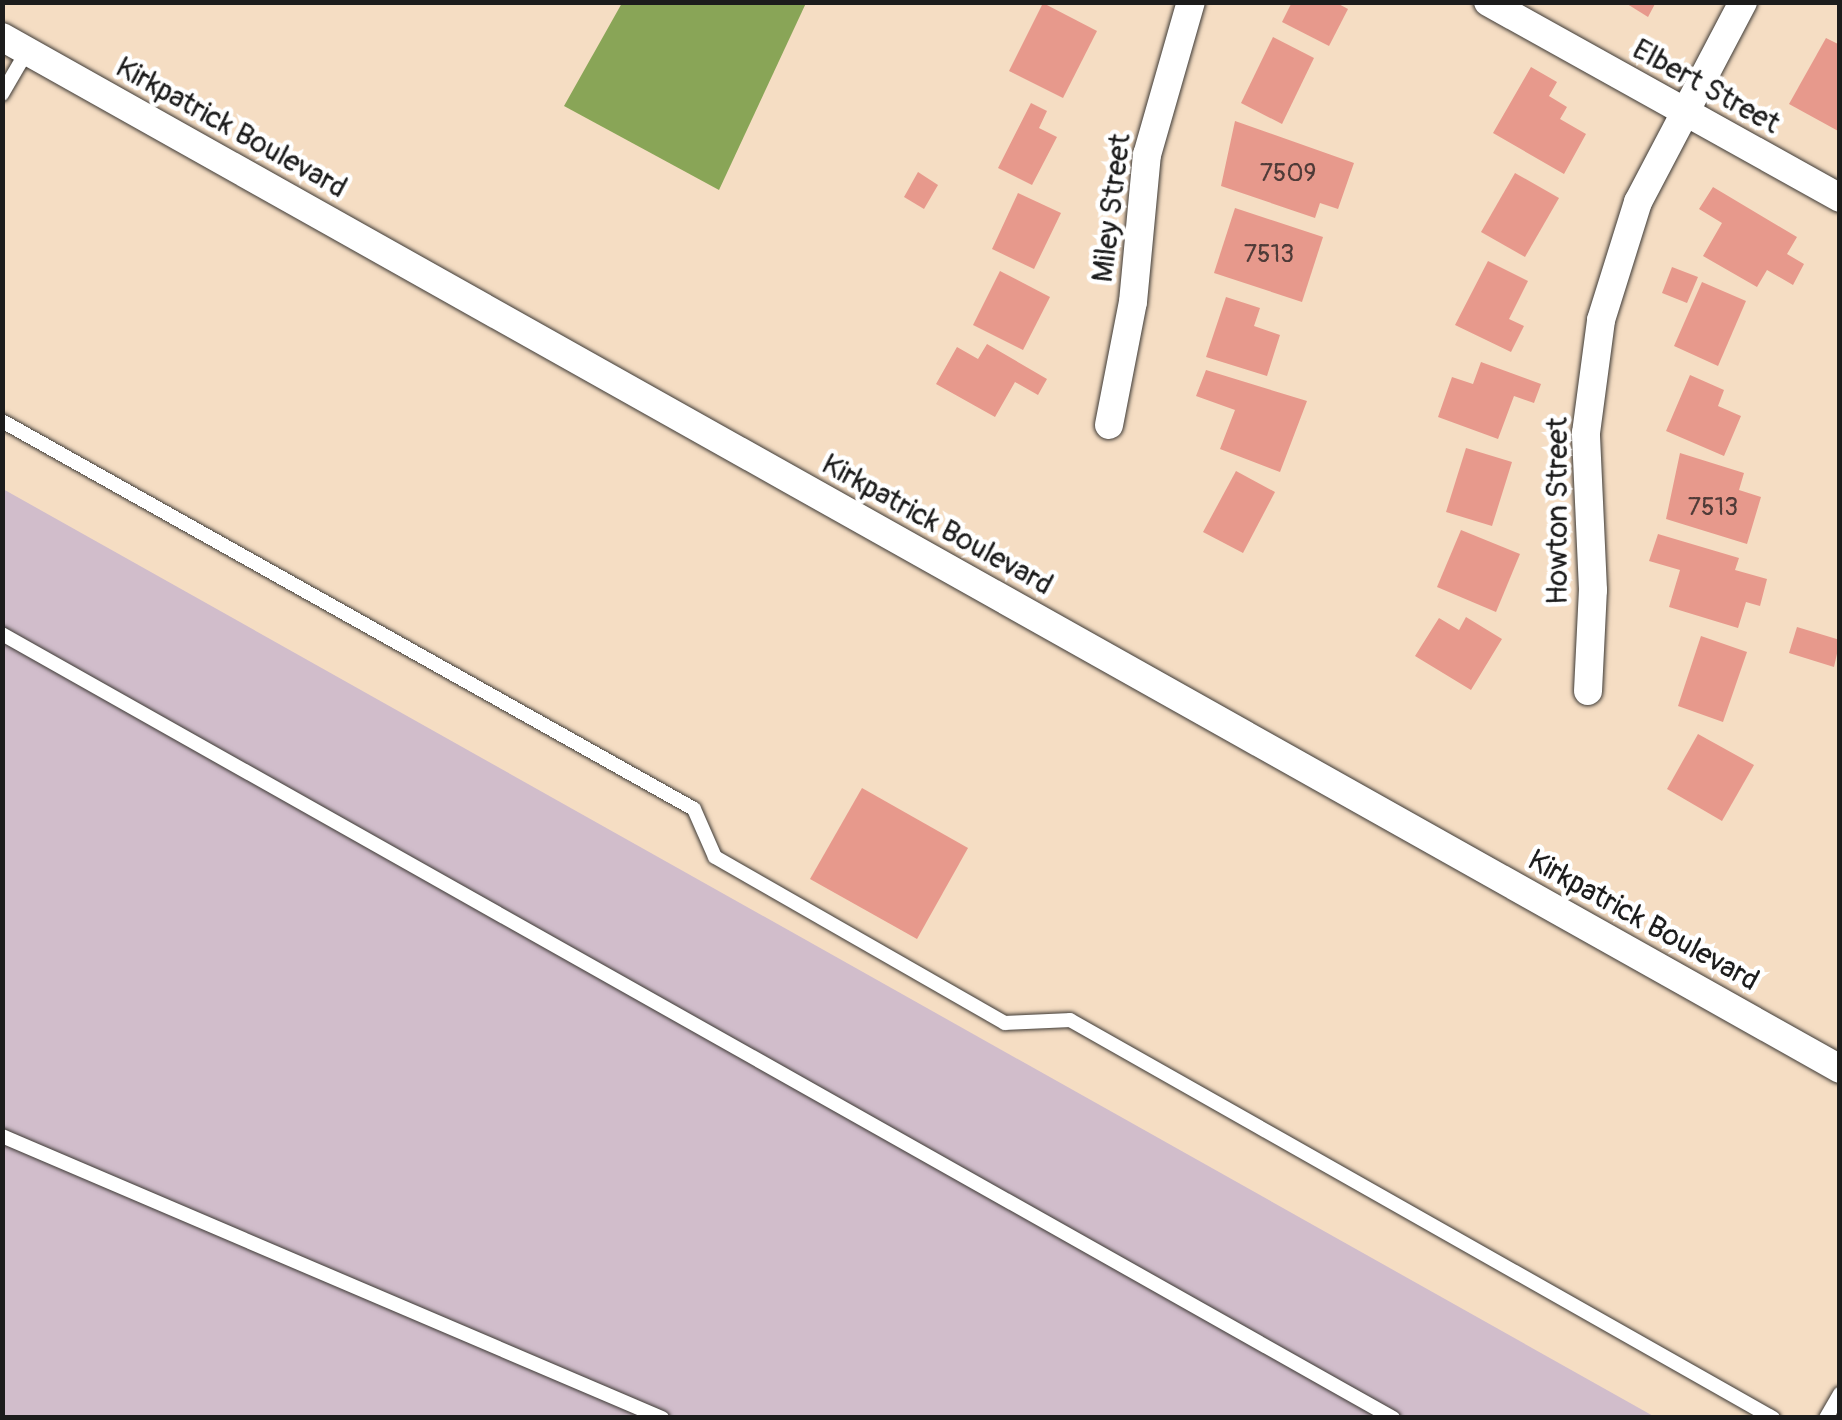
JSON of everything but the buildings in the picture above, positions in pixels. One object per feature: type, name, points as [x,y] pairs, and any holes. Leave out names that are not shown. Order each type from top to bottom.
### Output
[{"type":"street","name":"Miley Street","points":[[1109,425],[1132,302],[1147,155],[1190,2]]},
{"type":"street","name":"Elbert Street","points":[[1488,2],[1840,198]]},
{"type":"street","name":"Howton Street","points":[[1588,691],[1592,590],[1586,432],[1601,320],[1638,202],[1743,2]]},
{"type":"street","name":"Kirkpatrick Boulevard","points":[[15,44],[1840,1069]]},
{"type":"lane","points":[[2,94],[15,44]]},
{"type":"lane","points":[[2,421],[694,809],[715,857],[1005,1023],[1070,1020],[1772,1418]]},
{"type":"lane","points":[[2,634],[1393,1418]]},
{"type":"lane","points":[[2,1136],[662,1418]]},
{"type":"lane","points":[[1826,1418],[1840,1394]]},
{"type":"shaded area","points":[[3,489],[1655,1417],[3,1417]]},
{"type":"green space","points":[[622,3],[806,3],[719,190],[564,106]]}]
